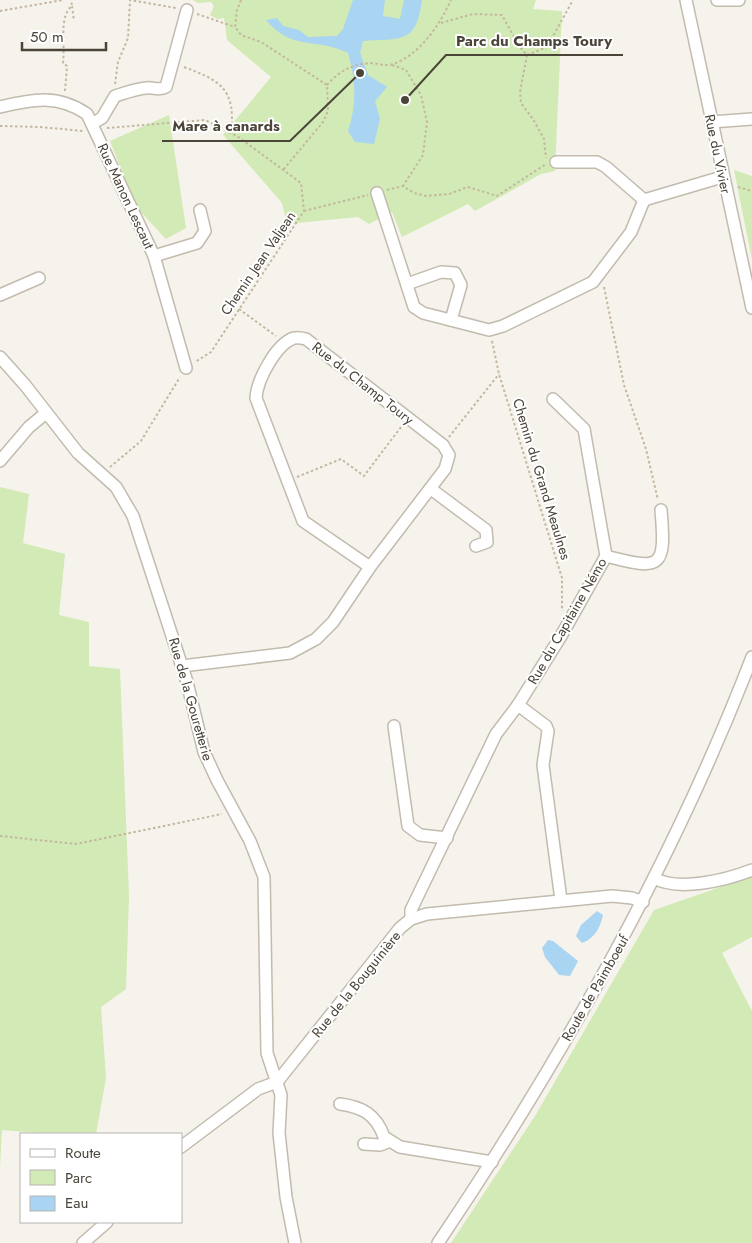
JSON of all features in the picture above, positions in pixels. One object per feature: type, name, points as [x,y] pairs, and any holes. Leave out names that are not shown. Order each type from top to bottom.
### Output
[{"type":"street","name":"Rue du Vivier","points":[[686,0],[722,177],[752,308]]},
{"type":"street","points":[[717,0],[739,0]]},
{"type":"street","points":[[94,126],[102,118],[115,96],[147,88],[163,89],[167,82],[187,10]]},
{"type":"street","name":"Rue Manon Lescaut","points":[[0,107],[29,100],[66,102],[87,114],[154,256],[186,368]]},
{"type":"street","points":[[711,122],[752,119]]},
{"type":"street","points":[[556,162],[597,162],[606,167],[644,200]]},
{"type":"street","points":[[644,200],[722,177]]},
{"type":"street","points":[[376,193],[418,311],[489,330],[503,326],[593,282],[631,232],[644,200]]},
{"type":"street","points":[[154,256],[197,243],[205,231],[200,210]]},
{"type":"street","points":[[407,284],[441,272],[455,273],[461,284],[451,320]]},
{"type":"street","points":[[0,295],[39,278]]},
{"type":"street","name":"Rue du Champ Toury","points":[[286,343],[296,337],[306,339],[443,445]]},
{"type":"street","points":[[286,343],[260,376],[256,398],[303,521],[370,568]]},
{"type":"street","name":"Rue de la Gouretterie","points":[[0,357],[78,453],[116,487],[133,516],[182,666],[204,752],[250,841],[264,877],[267,1053],[277,1082]]},
{"type":"street","name":"Rue du Capitaine Némo","points":[[410,919],[412,910],[496,734],[518,705],[561,636],[606,556],[584,429],[553,399]]},
{"type":"street","points":[[0,461],[29,427],[46,412]]},
{"type":"street","points":[[182,666],[290,653],[316,639],[333,622],[370,568],[445,469],[449,455],[443,445]]},
{"type":"street","points":[[430,488],[486,530],[487,542],[476,546]]},
{"type":"street","points":[[606,556],[640,565],[649,565],[661,556],[664,544],[661,510]]},
{"type":"street","name":"Route de Paimboeuf","points":[[438,1243],[492,1162],[578,1020],[643,902],[728,719],[752,657]]},
{"type":"street","name":"Route de Paimboeuf","points":[[728,719],[752,676]]},
{"type":"street","points":[[518,705],[546,726],[548,731],[543,765],[561,900]]},
{"type":"street","points":[[394,726],[408,826],[420,835],[447,838]]},
{"type":"street","points":[[654,878],[664,883],[692,884],[716,881],[752,870]]},
{"type":"street","name":"Rue de la Bouguinière","points":[[277,1082],[400,928],[410,919],[427,914],[612,896],[632,898],[643,902]]},
{"type":"street","points":[[182,1146],[258,1089],[277,1082],[281,1095],[279,1133],[286,1198],[295,1243]]},
{"type":"street","points":[[340,1104],[358,1107],[373,1116],[388,1142],[400,1147],[492,1162]]},
{"type":"street","points":[[364,1144],[380,1145],[388,1142]]},
{"type":"street","points":[[83,1243],[106,1223]]},
{"type":"path","points":[[0,11],[63,0]]},
{"type":"path","points":[[72,0],[74,21]]},
{"type":"path","points":[[115,96],[113,91],[118,62],[128,38],[129,0],[187,10],[235,27],[241,35],[261,42],[327,85]]},
{"type":"path","points":[[235,27],[237,10],[241,0]]},
{"type":"path","points":[[392,65],[414,50],[441,23],[451,0]]},
{"type":"path","points":[[527,55],[547,47],[573,0]]},
{"type":"path","points":[[70,95],[65,93],[67,66],[63,63],[66,14],[72,6]]},
{"type":"path","points":[[441,23],[473,14],[502,15],[519,46],[527,55]]},
{"type":"path","points":[[403,186],[414,193],[426,196],[448,194],[468,187],[497,196],[546,164],[544,139],[521,103],[520,92],[527,55]]},
{"type":"path","points":[[172,63],[213,78],[225,89],[233,114],[231,133]]},
{"type":"path","points":[[283,170],[323,122],[328,111],[327,85],[338,73],[351,67],[363,65],[392,65],[406,70],[421,95],[427,122],[423,155],[403,186],[304,211]]},
{"type":"path","name":"Chemin Jean Valjean","points":[[94,126],[104,124],[108,129],[205,120],[231,133],[301,183],[304,211],[211,352],[186,368],[141,441],[102,473]]},
{"type":"path","points":[[0,126],[40,126],[88,132],[94,126]]},
{"type":"path","points":[[600,272],[615,330],[624,385],[646,449],[661,510]]},
{"type":"path","points":[[239,309],[286,343]]},
{"type":"path","name":"Chemin du Grand Meaulnes","points":[[489,330],[500,374],[562,578],[562,616]]},
{"type":"path","points":[[443,445],[500,374]]},
{"type":"path","points":[[288,481],[341,459],[364,476],[408,418]]},
{"type":"path","points":[[0,836],[76,844],[234,812]]},
{"type":"green space","points":[[193,0],[536,0],[533,9],[562,11],[555,171],[541,174],[475,211],[468,204],[402,237],[392,212],[369,224],[358,217],[287,224],[282,203],[223,135],[271,77],[227,40],[224,18],[217,19],[210,15],[214,6],[211,2],[198,3]]},
{"type":"green space","points":[[169,115],[186,228],[166,239],[136,207],[110,141]]},
{"type":"green space","points":[[734,170],[752,176],[752,260]]},
{"type":"green space","points":[[0,487],[29,494],[23,543],[65,554],[59,615],[89,622],[89,666],[120,669],[129,896],[126,989],[101,1007],[106,1078],[96,1133],[40,1133],[2,1130],[0,1168]]},
{"type":"green space","points":[[752,876],[752,937],[722,953],[752,1011],[752,1243],[451,1243],[535,1116],[654,910]]},
{"type":"water","points":[[353,0],[385,0],[383,16],[400,19],[404,0],[422,0],[416,25],[411,32],[397,39],[363,41],[360,53],[368,75],[387,87],[375,101],[380,119],[374,144],[355,142],[348,131],[353,112],[354,83],[348,53],[336,48],[295,40],[276,30],[266,20],[277,18],[283,26],[299,30],[308,37],[337,36],[343,29]]},
{"type":"water","points":[[597,911],[603,915],[600,924],[594,935],[582,943],[576,936],[581,925]]},
{"type":"water","points":[[548,940],[553,941],[578,961],[570,976],[559,975],[545,957],[542,948]]},
{"type":"place","name":"Mare à canards","points":[[360,73]]},
{"type":"place","name":"Parc du Champs Toury","points":[[405,100]]}]
